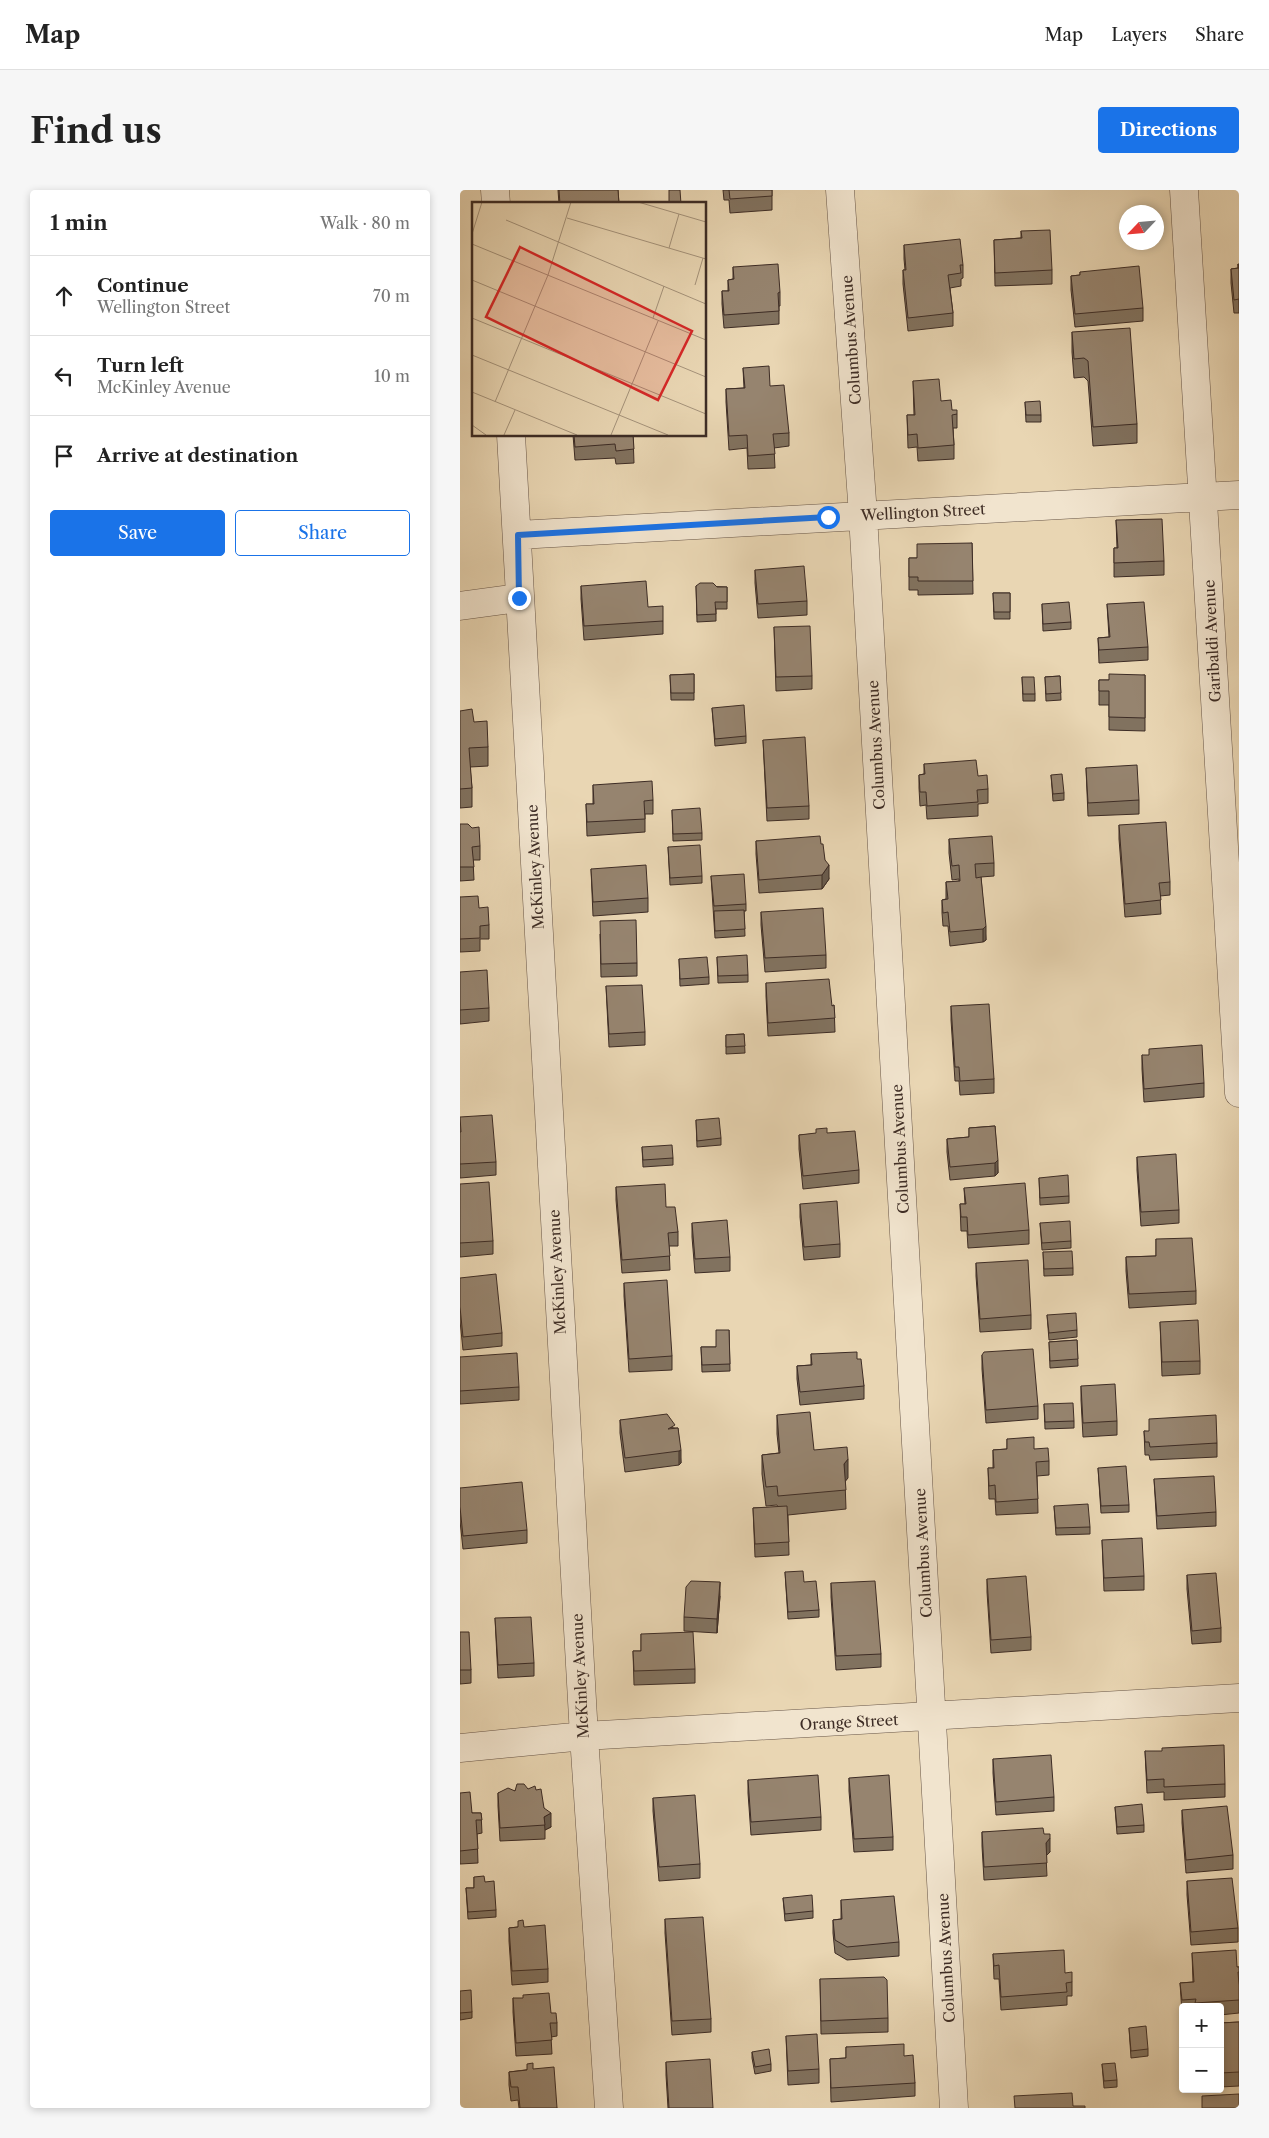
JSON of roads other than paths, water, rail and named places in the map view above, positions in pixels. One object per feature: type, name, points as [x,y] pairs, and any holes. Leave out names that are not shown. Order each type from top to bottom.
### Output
[{"type":"street","name":"Columbus Avenue","points":[[840,190],[863,515],[954,2108]]},
{"type":"street","name":"Garibaldi Avenue","points":[[1184,190],[1239,1093]]},
{"type":"street","name":"McKinley Avenue","points":[[512,436],[518,535],[519,598],[584,1736],[609,2108]]},
{"type":"street","name":"Wellington Street","points":[[518,535],[1239,495]]},
{"type":"street","points":[[460,606],[519,598]]},
{"type":"street","name":"Orange Street","points":[[460,1748],[584,1736],[1239,1698]]}]
